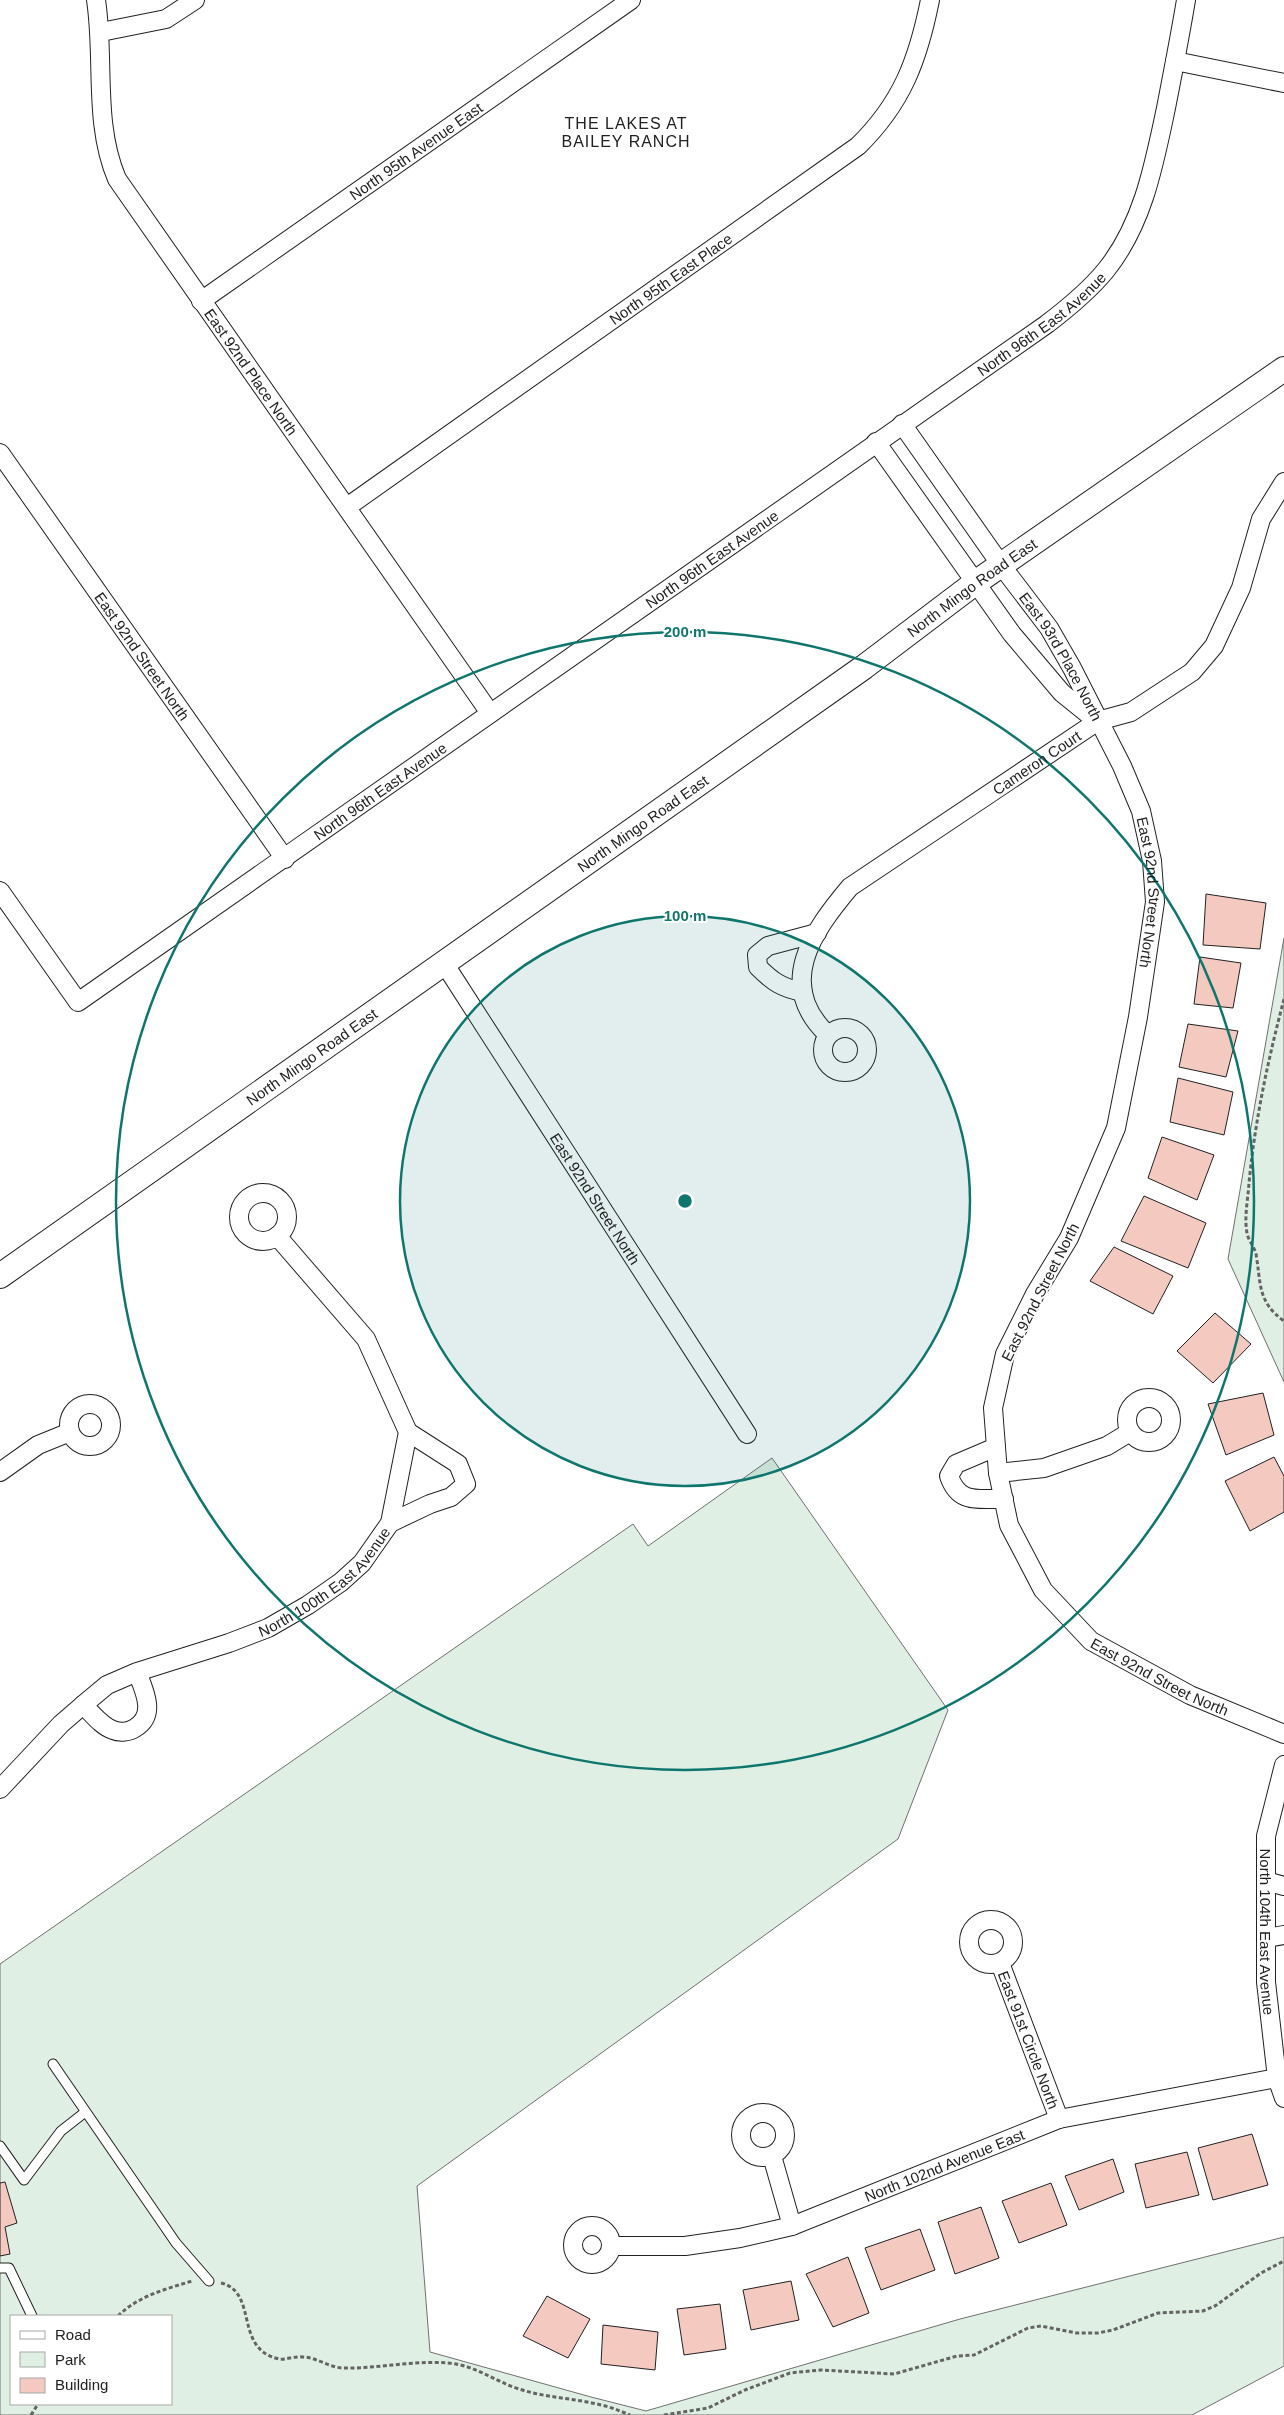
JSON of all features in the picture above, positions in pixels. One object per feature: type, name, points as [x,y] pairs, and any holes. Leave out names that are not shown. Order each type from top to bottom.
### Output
[{"type":"street","name":"East 92nd Place North","points":[[96,0],[101,32],[103,125],[110,162],[126,193],[490,713]]},
{"type":"street","points":[[101,32],[166,18],[195,0]]},
{"type":"street","name":"North 95th Avenue East","points":[[201,301],[631,0]]},
{"type":"street","name":"North 95th East Place","points":[[347,507],[858,146],[874,130],[899,96],[919,48],[930,0]]},
{"type":"street","name":"North 96th East Avenue","points":[[0,891],[78,1002],[1047,324],[1080,298],[1106,270],[1126,241],[1141,207],[1154,168],[1186,0]]},
{"type":"street","points":[[1175,62],[1284,83]]},
{"type":"street","name":"North Mingo Road East","points":[[0,1276],[864,667],[974,583],[1284,369]]},
{"type":"street","name":"East 93rd Place North","points":[[902,424],[1001,565],[1049,628],[1072,668],[1098,721]]},
{"type":"street","name":"East 93rd Place North","points":[[876,442],[974,583],[1012,634],[1062,693],[1098,721]]},
{"type":"street","name":"East 92nd Street North","points":[[0,453],[284,859]]},
{"type":"street","name":"Cameron Court","points":[[828,1035],[807,1011],[801,986],[804,963],[817,933],[829,912],[850,888],[1098,721],[1131,712],[1192,672],[1214,646],[1241,588],[1260,519],[1284,482]]},
{"type":"street","name":"East 92nd Street North","points":[[1098,721],[1122,766],[1141,811],[1152,861],[1155,902],[1138,1017],[1116,1128],[1069,1238],[1035,1294],[1005,1354],[993,1408],[998,1473],[1009,1525],[1043,1590],[1091,1641],[1190,1695],[1284,1734]]},
{"type":"street","points":[[803,992],[784,988],[768,976],[758,967],[757,954],[768,946],[817,933]]},
{"type":"street","name":"East 92nd Street North","points":[[444,963],[747,1434]]},
{"type":"street","points":[[277,1236],[366,1340],[408,1432],[458,1464],[466,1484],[451,1497],[430,1504],[390,1523]]},
{"type":"street","points":[[0,1472],[38,1445],[70,1432]]},
{"type":"street","name":"North 100th East Avenue","points":[[0,1789],[61,1724],[107,1685],[137,1672],[229,1643],[268,1628],[308,1605],[341,1582],[362,1563],[390,1523],[408,1432]]},
{"type":"street","points":[[998,1473],[1044,1468],[1107,1446],[1130,1432]]},
{"type":"street","points":[[996,1447],[956,1464],[949,1476],[954,1490],[966,1498],[1004,1498]]},
{"type":"street","points":[[84,1705],[112,1730],[120,1732],[136,1728],[142,1722],[148,1707],[147,1697],[137,1672]]},
{"type":"street","name":"North 104th East Avenue","points":[[1284,1765],[1266,1836],[1266,1982],[1278,2078],[1284,2098]]},
{"type":"street","points":[[1266,1881],[1284,1886]]},
{"type":"street","points":[[1266,1938],[1284,1935]]},
{"type":"street","name":"East 91st Circle North","points":[[1000,1962],[1059,2119]]},
{"type":"street","name":"North 102nd Avenue East","points":[[612,2246],[685,2246],[740,2238],[792,2226],[1059,2119],[1278,2078]]},
{"type":"street","points":[[772,2156],[792,2226]]},
{"type":"lane","points":[[53,2064],[84,2113],[176,2243],[210,2281]]},
{"type":"lane","points":[[0,2146],[24,2180],[60,2131],[84,2113]]},
{"type":"lane","points":[[0,2268],[8,2268],[32,2315]]},
{"type":"path","points":[[1284,999],[1261,1093],[1246,1216],[1247,1234],[1255,1251],[1260,1290],[1272,1312],[1284,1321]]},
{"type":"path","points":[[664,2415],[708,2408],[745,2390],[790,2373],[821,2370],[894,2374],[957,2356],[974,2355],[1028,2328],[1041,2326],[1076,2333],[1098,2333],[1113,2330],[1158,2312],[1203,2311],[1215,2306],[1261,2273],[1284,2261]]},
{"type":"path","points":[[119,2315],[128,2306],[160,2291],[193,2280],[226,2284],[236,2292],[243,2303],[246,2322],[254,2342],[267,2354],[280,2359],[302,2357],[339,2368],[422,2363],[462,2364],[519,2390],[553,2399],[601,2404],[630,2415]]},
{"type":"green space","points":[[1284,938],[1284,1382],[1228,1259]]},
{"type":"green space","points":[[772,1458],[948,1710],[898,1839],[417,2186],[430,2352],[646,2411],[960,2319],[1284,2237],[1284,2366],[1192,2415],[0,2415],[0,1964],[633,1524],[648,1546]]},
{"type":"building","points":[[1206,894],[1266,903],[1260,949],[1203,945]]},
{"type":"building","points":[[1200,957],[1241,963],[1233,1008],[1194,1004]]},
{"type":"building","points":[[1188,1024],[1238,1031],[1226,1077],[1179,1067]]},
{"type":"building","points":[[1178,1078],[1233,1092],[1224,1135],[1170,1122]]},
{"type":"building","points":[[1162,1137],[1214,1155],[1197,1200],[1148,1178]]},
{"type":"building","points":[[1144,1196],[1206,1223],[1188,1268],[1121,1241]]},
{"type":"building","points":[[1114,1247],[1173,1276],[1153,1314],[1090,1281]]},
{"type":"building","points":[[1215,1313],[1251,1344],[1213,1383],[1177,1351]]},
{"type":"building","points":[[1263,1393],[1274,1435],[1226,1455],[1208,1404]]},
{"type":"building","points":[[1274,1457],[1284,1476],[1284,1512],[1250,1531],[1225,1481]]},
{"type":"building","points":[[1252,2134],[1268,2185],[1213,2200],[1198,2148]]},
{"type":"building","points":[[1187,2152],[1199,2195],[1146,2208],[1135,2164]]},
{"type":"building","points":[[1113,2159],[1124,2192],[1079,2210],[1065,2176]]},
{"type":"building","points":[[5,2182],[17,2223],[5,2227],[10,2254],[0,2256],[0,2183]]},
{"type":"building","points":[[1051,2183],[1067,2225],[1019,2243],[1002,2201]]},
{"type":"building","points":[[981,2207],[999,2258],[955,2274],[938,2222]]},
{"type":"building","points":[[920,2229],[935,2270],[881,2290],[865,2248]]},
{"type":"building","points":[[848,2257],[869,2313],[833,2327],[806,2274]]},
{"type":"building","points":[[791,2281],[799,2320],[751,2330],[743,2290]]},
{"type":"building","points":[[547,2296],[590,2319],[568,2358],[523,2336]]},
{"type":"building","points":[[720,2304],[726,2349],[684,2355],[677,2309]]},
{"type":"building","points":[[603,2325],[658,2332],[655,2370],[601,2364]]},
{"type":"district","name":"THE LAKES AT BAILEY RANCH","points":[[626,132]]}]
